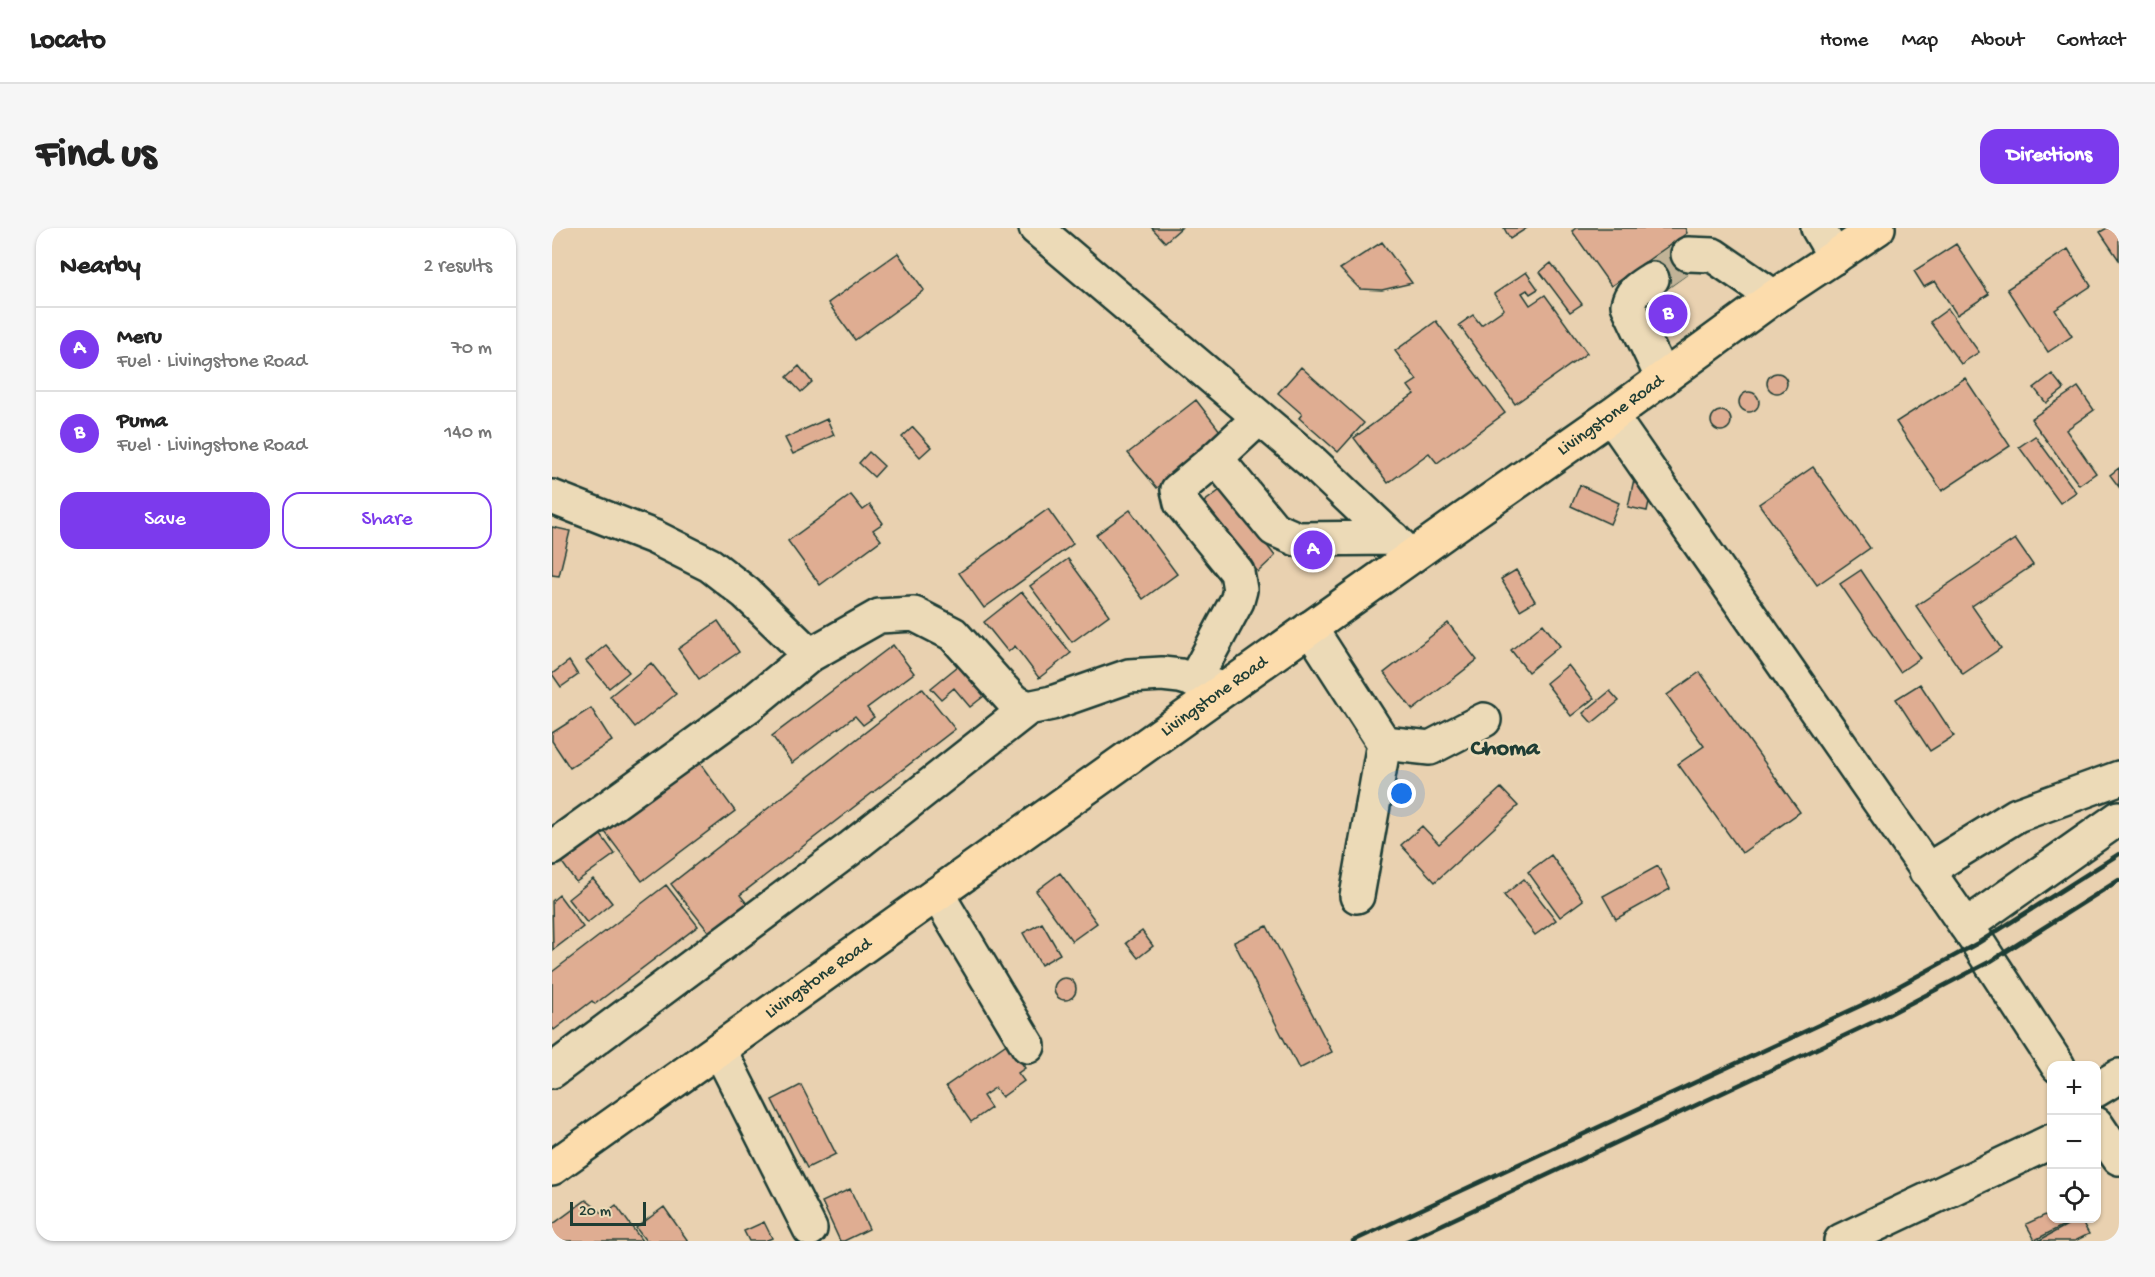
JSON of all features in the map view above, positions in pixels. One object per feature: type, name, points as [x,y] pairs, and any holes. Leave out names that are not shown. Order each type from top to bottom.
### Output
[{"type":"highway","name":"Livingstone Road","points":[[552,1168],[937,894],[1209,685],[1310,628],[1402,547],[1611,416],[1774,297],[1878,228]]},
{"type":"street","points":[[1036,228],[1313,463],[1402,547]]},
{"type":"street","points":[[1818,228],[1835,257]]},
{"type":"street","points":[[1688,254],[1713,255],[1774,297]]},
{"type":"street","points":[[1652,279],[1636,289],[1628,305],[1663,379]]},
{"type":"street","points":[[1611,416],[1966,926],[2055,1061]]},
{"type":"street","points":[[552,1071],[852,848],[1028,708],[1052,703],[1129,676],[1162,674],[1209,685],[1240,590],[1237,572],[1181,503],[1178,490],[1259,418]]},
{"type":"street","points":[[1216,458],[1274,529],[1284,534],[1297,539],[1402,547]]},
{"type":"street","points":[[552,497],[654,537],[710,565],[746,593],[810,655]]},
{"type":"street","points":[[552,848],[747,707],[810,655],[879,616],[914,614],[953,634],[1013,701],[1028,708]]},
{"type":"street","points":[[1310,628],[1384,743],[1357,896]]},
{"type":"street","points":[[1384,743],[1430,748],[1484,720]]},
{"type":"street","points":[[1926,871],[2017,815],[2119,778]]},
{"type":"street","points":[[1966,926],[2119,818]]},
{"type":"street","points":[[937,894],[1028,1046]]},
{"type":"street","points":[[719,1049],[810,1229]]},
{"type":"street","points":[[2101,1087],[2119,1076]]},
{"type":"street","points":[[2101,1130],[2119,1158]]},
{"type":"street","points":[[1841,1241],[1873,1234],[2047,1144]]},
{"type":"building","points":[[1152,228],[1181,228],[1165,242]]},
{"type":"building","points":[[1504,228],[1527,228],[1510,239]]},
{"type":"building","points":[[1576,228],[1685,228],[1687,233],[1611,286],[1572,231]]},
{"type":"building","points":[[2107,228],[2119,228],[2119,260],[2100,232]]},
{"type":"building","points":[[1382,242],[1412,283],[1382,290],[1360,289],[1340,269]]},
{"type":"building","points":[[1956,244],[1989,294],[1957,315],[1935,281],[1924,287],[1914,271]]},
{"type":"building","points":[[1683,247],[1682,268],[1686,275],[1661,293],[1646,272]]},
{"type":"building","points":[[2068,249],[2091,286],[2055,310],[2072,336],[2048,352],[2007,289]]},
{"type":"building","points":[[898,253],[924,290],[855,340],[828,303]]},
{"type":"building","points":[[1551,263],[1582,304],[1570,312],[1540,272]]},
{"type":"building","points":[[1526,272],[1538,289],[1530,294],[1527,290],[1522,293],[1530,305],[1545,295],[1587,353],[1515,404],[1459,325],[1473,315],[1481,325],[1504,309],[1494,294]]},
{"type":"building","points":[[1948,309],[1979,352],[1961,364],[1930,322]]},
{"type":"building","points":[[1436,321],[1505,413],[1437,463],[1429,453],[1388,483],[1354,438],[1414,394],[1408,386],[1417,380],[1395,351]]},
{"type":"building","points":[[799,366],[812,382],[801,392],[787,377]]},
{"type":"building","points":[[1301,367],[1364,423],[1338,452],[1299,418],[1302,414],[1278,393]]},
{"type":"building","points":[[1773,373],[1781,373],[1787,379],[1787,387],[1781,393],[1773,393],[1767,387],[1767,379]]},
{"type":"building","points":[[2052,374],[2064,389],[2046,403],[2034,388]]},
{"type":"building","points":[[1965,378],[2010,446],[1942,491],[1896,422]]},
{"type":"building","points":[[2078,387],[2094,410],[2066,430],[2096,473],[2079,485],[2031,419]]},
{"type":"building","points":[[1749,392],[1756,395],[1759,402],[1756,409],[1749,412],[1742,409],[1739,402],[1742,395]]},
{"type":"building","points":[[1196,400],[1224,436],[1157,488],[1128,453]]},
{"type":"building","points":[[1717,411],[1725,411],[1731,417],[1731,425],[1725,431],[1717,431],[1711,425],[1711,417]]},
{"type":"building","points":[[827,419],[834,435],[793,454],[785,438]]},
{"type":"building","points":[[913,427],[931,447],[920,457],[902,437]]},
{"type":"building","points":[[2035,436],[2076,492],[2060,503],[2019,447]]},
{"type":"building","points":[[869,452],[884,466],[874,477],[859,463]]},
{"type":"building","points":[[1813,467],[1870,548],[1817,585],[1759,504]]},
{"type":"building","points":[[2119,468],[2119,487],[2110,475]]},
{"type":"building","points":[[1634,479],[1653,483],[1647,511],[1628,507]]},
{"type":"building","points":[[1580,485],[1619,503],[1610,524],[1571,506]]},
{"type":"building","points":[[1223,488],[1275,556],[1258,572],[1204,502]]},
{"type":"building","points":[[851,495],[863,510],[870,505],[883,523],[873,530],[881,540],[820,585],[788,541]]},
{"type":"building","points":[[1048,509],[1073,544],[984,608],[959,573]]},
{"type":"building","points":[[1130,510],[1177,574],[1143,599],[1096,535]]},
{"type":"building","points":[[552,527],[570,531],[559,576],[552,575]]},
{"type":"building","points":[[2015,539],[2033,565],[1972,606],[2001,648],[1963,674],[1916,606]]},
{"type":"building","points":[[1068,559],[1109,615],[1072,642],[1030,586]]},
{"type":"building","points":[[1516,570],[1535,601],[1520,610],[1501,579]]},
{"type":"building","points":[[1861,570],[1920,658],[1900,672],[1840,584]]},
{"type":"building","points":[[1022,592],[1071,653],[1039,678],[1015,646],[1008,652],[984,622]]},
{"type":"building","points":[[718,621],[739,652],[699,679],[678,649]]},
{"type":"building","points":[[1448,623],[1477,660],[1413,710],[1384,673]]},
{"type":"building","points":[[1543,624],[1560,646],[1528,672],[1511,650]]},
{"type":"building","points":[[606,645],[629,672],[609,688],[586,661]]},
{"type":"building","points":[[893,645],[914,673],[867,708],[874,717],[863,725],[855,716],[792,763],[772,736]]},
{"type":"building","points":[[569,661],[578,675],[561,687],[552,674]]},
{"type":"building","points":[[963,662],[988,693],[970,707],[954,688],[941,699],[931,688]]},
{"type":"building","points":[[651,663],[676,694],[635,727],[610,696]]},
{"type":"building","points":[[1568,665],[1594,698],[1571,716],[1546,683]]},
{"type":"building","points":[[1700,672],[1800,812],[1742,853],[1678,764],[1704,746],[1667,695]]},
{"type":"building","points":[[1920,684],[1954,736],[1930,751],[1896,699]]},
{"type":"building","points":[[922,688],[955,729],[740,895],[748,905],[711,935],[671,884]]},
{"type":"building","points":[[1610,691],[1619,701],[1592,723],[1583,713]]},
{"type":"building","points":[[591,708],[612,741],[570,768],[552,741],[552,733]]},
{"type":"building","points":[[699,762],[735,811],[642,881],[605,832]]},
{"type":"building","points":[[1501,788],[1518,806],[1435,882],[1401,845],[1422,826],[1439,844]]},
{"type":"building","points":[[595,827],[615,854],[576,882],[556,854]]},
{"type":"building","points":[[1551,855],[1583,900],[1560,917],[1528,872]]},
{"type":"building","points":[[1658,866],[1670,889],[1616,919],[1603,896]]},
{"type":"building","points":[[1060,873],[1097,923],[1072,941],[1036,891]]},
{"type":"building","points":[[593,879],[612,903],[587,923],[568,899]]},
{"type":"building","points":[[1524,879],[1556,920],[1535,935],[1504,895]]},
{"type":"building","points":[[666,885],[698,926],[595,1004],[592,1001],[554,1030],[552,1027],[552,972]]},
{"type":"building","points":[[559,895],[583,927],[553,950],[552,901]]},
{"type":"building","points":[[1042,923],[1060,954],[1041,965],[1023,933]]},
{"type":"building","points":[[1267,926],[1332,1052],[1299,1069],[1234,942]]},
{"type":"building","points":[[1142,931],[1153,946],[1138,958],[1126,943]]},
{"type":"building","points":[[1065,978],[1073,981],[1076,989],[1073,997],[1065,1000],[1057,997],[1054,989],[1057,981]]},
{"type":"building","points":[[1008,1043],[1025,1068],[1018,1073],[1024,1081],[1002,1097],[995,1088],[983,1096],[991,1108],[971,1122],[946,1086]]},
{"type":"building","points":[[801,1085],[836,1154],[807,1168],[772,1100]]},
{"type":"building","points":[[850,1189],[869,1229],[840,1241],[822,1202]]},
{"type":"building","points":[[586,1200],[604,1214],[616,1205],[642,1241],[552,1241],[552,1225]]},
{"type":"building","points":[[664,1207],[688,1241],[646,1241],[636,1228]]},
{"type":"building","points":[[2047,1214],[2047,1223],[2066,1224],[2035,1240],[2026,1224]]},
{"type":"building","points":[[764,1222],[772,1238],[765,1241],[749,1241],[744,1231]]},
{"type":"building","points":[[2071,1223],[2083,1223],[2089,1234],[2075,1241],[2038,1241]]},
{"type":"tunnel","points":[[1652,279],[1688,254]]},
{"type":"railway","points":[[1353,1241],[1877,998],[1978,943],[2119,854]]},
{"type":"railway","points":[[1407,1241],[1882,1018],[1991,961],[2119,880]]},
{"type":"place","name":"Puma","points":[[1668,314]]},
{"type":"place","name":"Meru","points":[[1313,550]]},
{"type":"district","name":"Choma","points":[[1505,749]]}]
